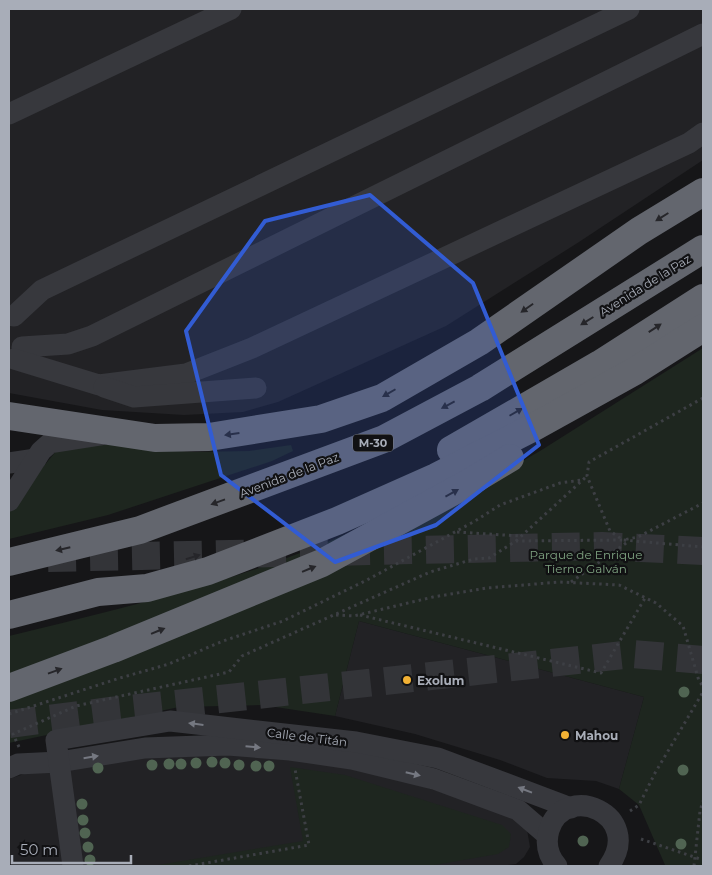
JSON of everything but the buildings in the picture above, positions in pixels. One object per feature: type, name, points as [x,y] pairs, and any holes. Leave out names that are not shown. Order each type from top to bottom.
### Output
[{"type":"highway","points":[[9,416],[155,438],[209,437],[321,419],[382,398],[479,342],[639,231],[703,192]]},
{"type":"highway","name":"Avenida de la Paz","points":[[9,562],[140,530],[384,439],[480,388],[703,249]]},
{"type":"highway","points":[[9,615],[98,592],[155,568],[256,537],[327,508],[451,450],[600,364],[703,298]]},
{"type":"highway","points":[[98,592],[147,588],[208,571],[337,522],[436,477],[534,427],[635,371],[703,328]]},
{"type":"highway","points":[[9,688],[113,649],[322,563],[465,486],[629,384],[635,371]]},
{"type":"street","points":[[9,114],[232,9]]},
{"type":"street","points":[[15,356],[24,338],[23,328],[11,314],[42,290],[629,9]]},
{"type":"street","points":[[15,356],[68,344],[92,336],[703,34]]},
{"type":"street","points":[[99,386],[186,374],[252,348],[689,142],[703,133]]},
{"type":"street","points":[[15,356],[134,397],[256,388]]},
{"type":"street","points":[[9,501],[41,451],[50,444],[114,433]]},
{"type":"street","points":[[9,462],[36,459]]},
{"type":"street","name":"Calle de Titán","points":[[59,762],[56,740],[170,721],[356,742],[438,758],[571,808]]},
{"type":"street","name":"Calle de Titán","points":[[14,760],[59,762],[146,748],[228,745],[290,750],[352,759],[434,779],[518,810],[547,835]]},
{"type":"street","points":[[59,762],[73,866]]},
{"type":"street","points":[[549,863],[547,835],[550,826],[556,818],[571,808],[583,806],[595,808],[606,814],[613,823],[618,834],[618,847],[613,864]]},
{"type":"path","points":[[703,398],[589,462],[587,476],[610,531],[623,540],[638,537],[703,502]]},
{"type":"path","points":[[14,760],[13,734],[76,706],[229,672],[242,656],[430,572],[474,559],[489,558],[516,541],[587,476]]},
{"type":"path","points":[[9,714],[169,664],[223,641],[283,621],[367,580],[455,532],[500,504],[560,483],[582,480]]},
{"type":"path","points":[[455,532],[521,536]]},
{"type":"path","points":[[571,583],[630,540]]},
{"type":"path","points":[[516,541],[630,540],[703,547]]},
{"type":"path","points":[[335,615],[360,614],[433,596],[486,588],[560,582],[619,585],[656,603],[683,626],[699,681],[703,686]]},
{"type":"path","points":[[360,614],[601,673],[645,598]]},
{"type":"path","points":[[630,811],[639,804],[703,692]]},
{"type":"path","points":[[189,866],[309,845],[294,762]]},
{"type":"path","points":[[694,866],[703,801]]},
{"type":"path","points":[[641,840],[703,860]]},
{"type":"highlighted area","points":[[370,195],[473,283],[539,445],[436,525],[335,562],[221,475],[186,331],[265,221]]},
{"type":"shaded area","points":[[9,9],[703,9],[703,160],[579,242],[446,326],[278,402],[243,412],[184,415],[102,410],[9,393]]},
{"type":"shaded area","points":[[359,621],[644,697],[619,789],[596,781],[547,778],[500,760],[415,734],[335,716]]},
{"type":"shaded area","points":[[225,752],[359,766],[510,814],[526,824],[530,847],[524,857],[516,864],[501,866],[9,866],[9,779],[33,771],[137,756]]},
{"type":"green space","name":"Parque de Enrique Tierno Galván","points":[[703,348],[703,866],[664,866],[639,805],[619,789],[644,697],[359,621],[335,716],[262,705],[179,707],[9,743],[9,701],[318,578],[540,451]]},
{"type":"green space","points":[[78,445],[116,445],[193,452],[249,451],[291,445],[293,451],[272,461],[108,515],[9,539],[9,505],[14,502],[57,450]]},
{"type":"green space","points":[[367,525],[320,555],[9,675],[9,636],[116,610],[222,580],[296,555]]},
{"type":"green space","points":[[290,767],[345,775],[502,825],[511,834],[509,847],[498,854],[429,866],[152,866],[303,841]]},
{"type":"tunnel","points":[[48,558],[602,546],[703,551]]},
{"type":"tunnel","points":[[9,724],[110,711],[633,654],[703,660]]},
{"type":"place","name":"Exolum","points":[[407,680]]},
{"type":"place","name":"Mahou","points":[[565,735]]}]
